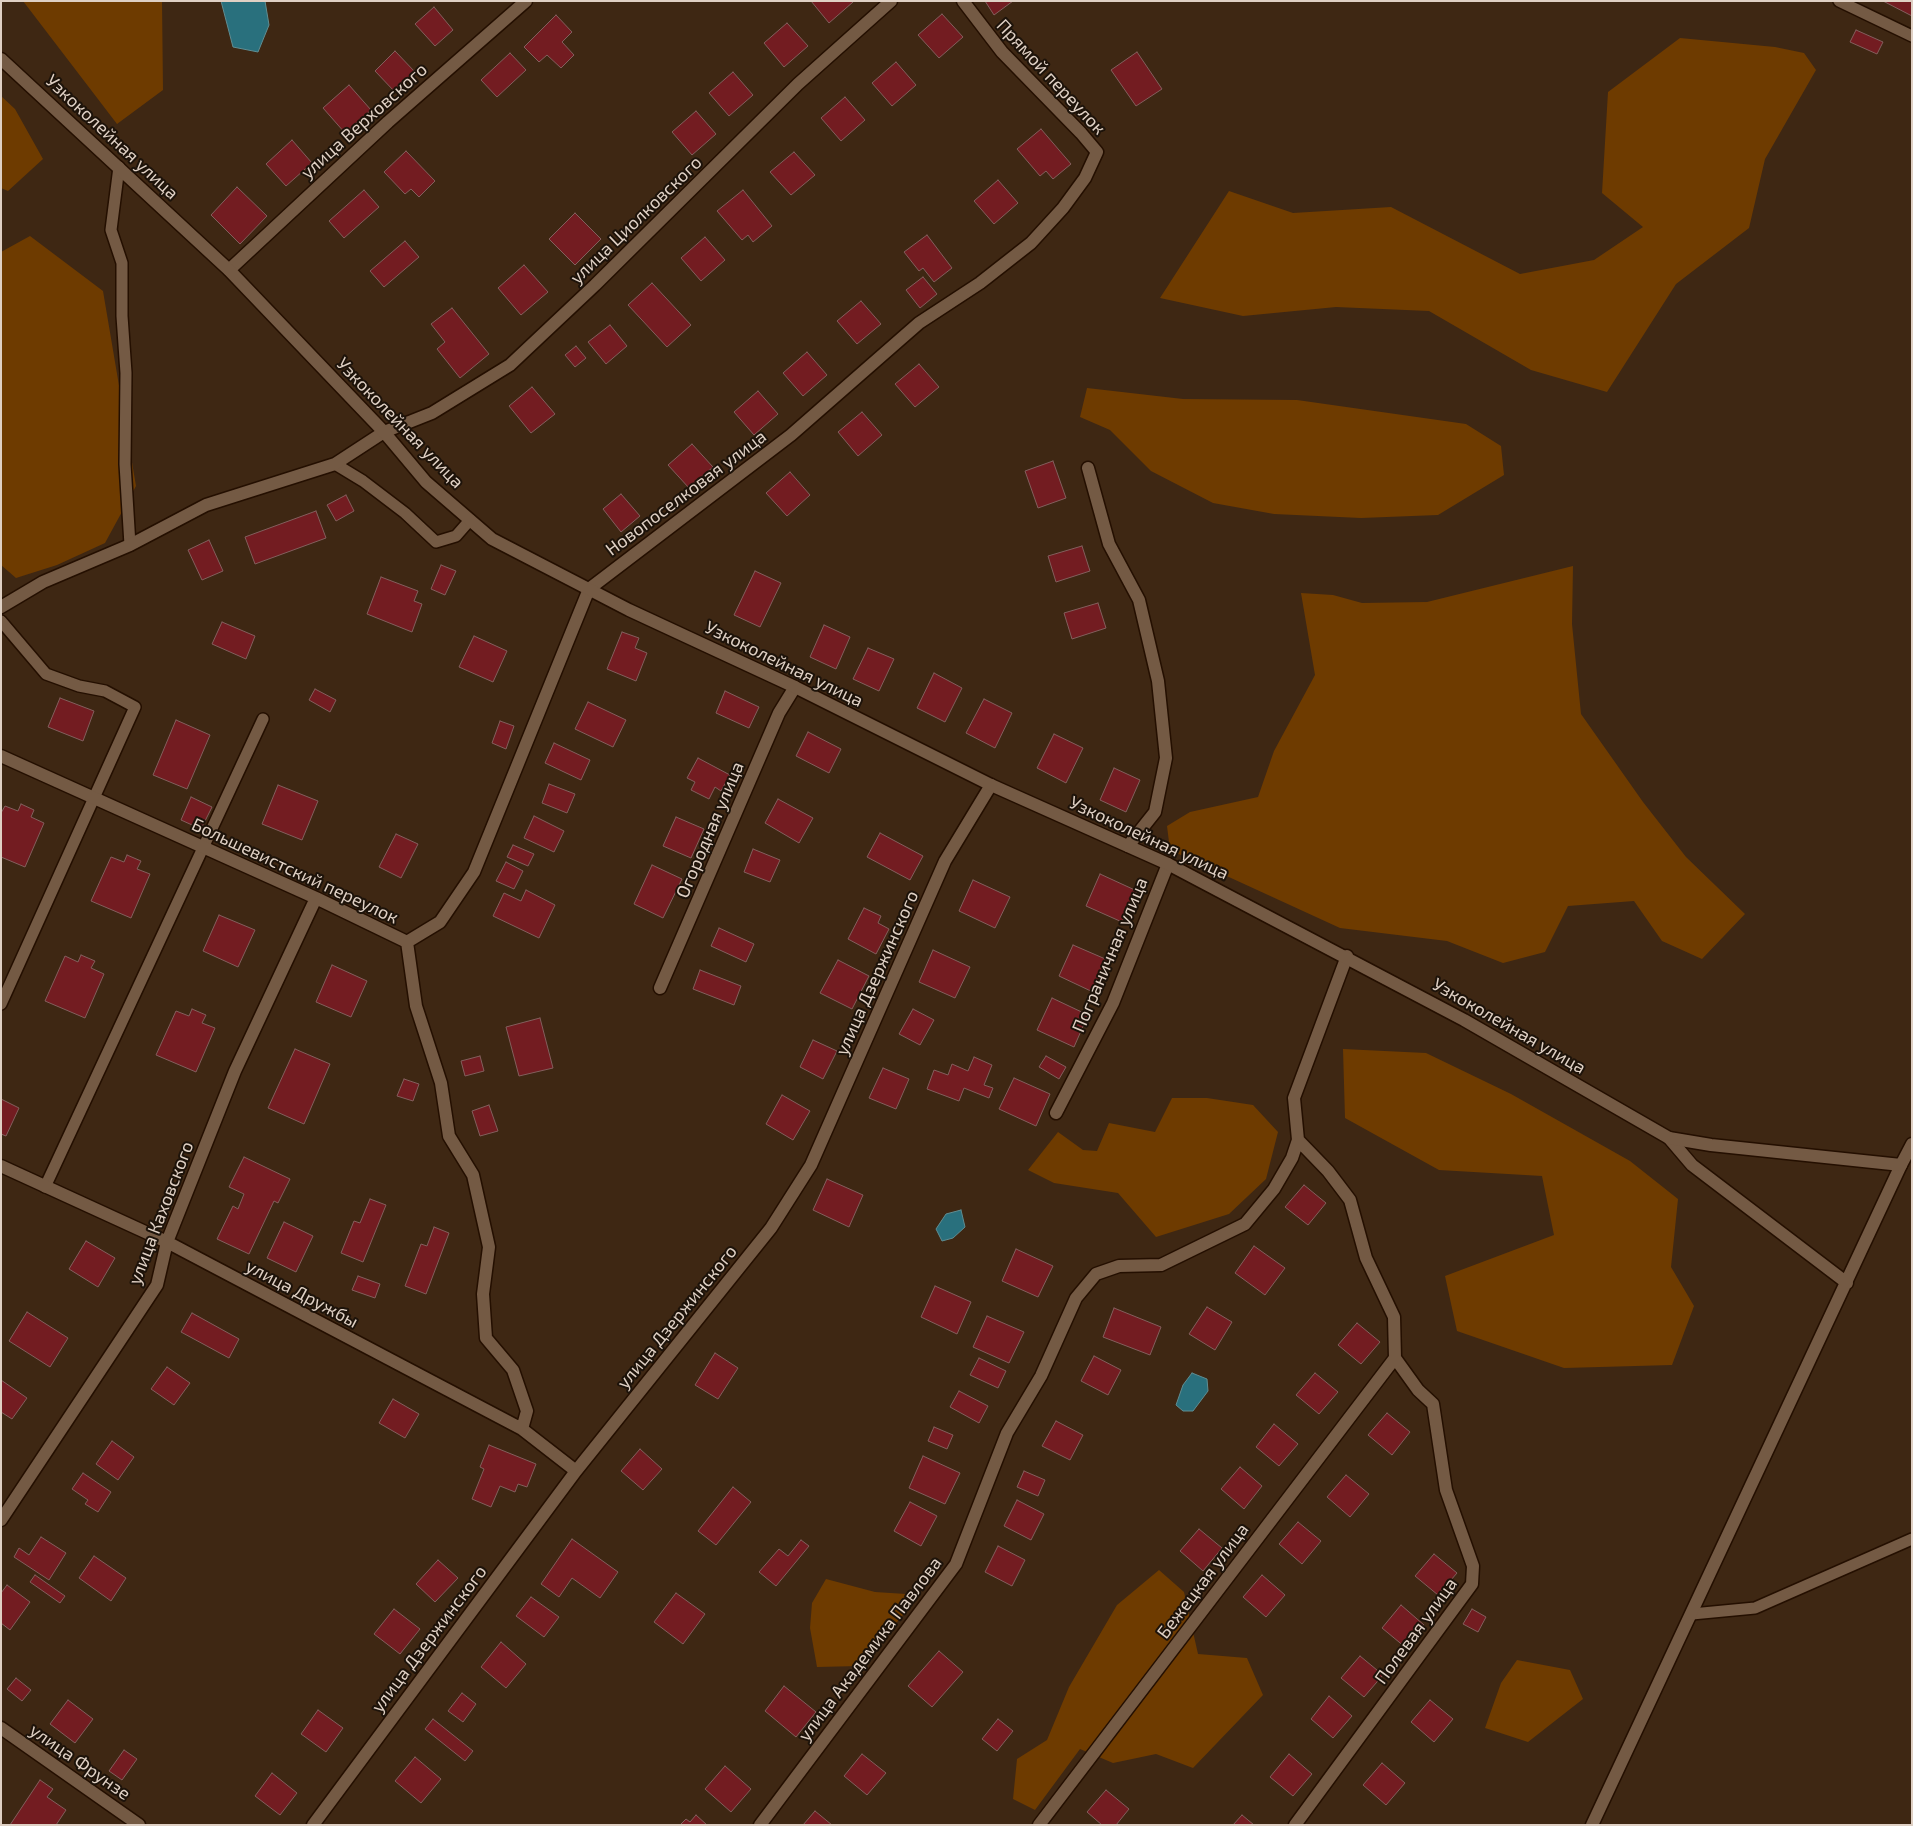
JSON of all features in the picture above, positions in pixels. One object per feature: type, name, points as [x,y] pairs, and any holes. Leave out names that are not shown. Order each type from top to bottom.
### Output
[{"type":"street","name":"улица Верховского","points":[[229,270],[388,122],[526,1]]},
{"type":"street","name":"улица Циолковского","points":[[1,607],[43,582],[130,545],[206,505],[334,464],[384,432],[432,413],[510,365],[595,285],[798,84],[891,1]]},
{"type":"street","name":"Прямой переулок","points":[[963,1],[1002,52],[1081,132],[1097,152]]},
{"type":"street","name":"Узкоколейная улица","points":[[1,59],[229,270],[384,432],[426,482],[492,539],[589,589],[795,687],[991,785],[1168,864],[1347,956],[1464,1020],[1669,1138]]},
{"type":"street","name":"Новопоселковая улица","points":[[589,589],[791,435],[919,323],[980,283],[1031,244],[1085,178],[1097,152]]},
{"type":"street","points":[[1088,468],[1109,544],[1139,600],[1158,681],[1166,758],[1155,812],[1128,846]]},
{"type":"street","points":[[407,942],[440,922],[474,872],[589,589]]},
{"type":"street","name":"Огородная улица","points":[[660,988],[779,713],[795,687]]},
{"type":"street","name":"Большевистский переулок","points":[[1,756],[316,898],[407,942],[416,1006],[441,1084],[449,1136],[474,1175],[489,1247],[483,1294],[486,1338],[513,1370],[527,1412],[522,1429]]},
{"type":"street","name":"улица Дзержинского","points":[[313,1825],[576,1470],[771,1228],[811,1165],[945,861],[991,785]]},
{"type":"street","name":"Пограничная улица","points":[[1056,1113],[1113,1002],[1168,864]]},
{"type":"street","name":"улица Каховского","points":[[1,1520],[156,1285],[167,1242],[235,1071],[316,898]]},
{"type":"street","name":"улица Академика Павлова","points":[[760,1825],[956,1564],[1007,1433],[1042,1376],[1076,1298],[1096,1274],[1119,1266],[1161,1265],[1246,1224],[1274,1189],[1292,1158],[1298,1140],[1294,1098],[1347,956]]},
{"type":"street","points":[[1669,1138],[1711,1145],[1906,1165]]},
{"type":"street","points":[[1669,1138],[1692,1165],[1847,1283]]},
{"type":"street","points":[[1298,1140],[1328,1172],[1350,1200],[1366,1258],[1394,1317],[1395,1358]]},
{"type":"street","points":[[1592,1825],[1847,1283],[1906,1165],[1912,1144]]},
{"type":"street","name":"улица Дружбы","points":[[1,1166],[167,1242],[522,1429],[576,1470]]},
{"type":"street","name":"Бежецкая улица","points":[[1039,1825],[1395,1358]]},
{"type":"street","name":"Полевая улица","points":[[1295,1825],[1472,1584],[1473,1566],[1446,1490],[1433,1404],[1418,1390],[1395,1358]]},
{"type":"street","name":"улица Фрунзе","points":[[1,1728],[139,1825]]},
{"type":"lane","points":[[1839,1],[1912,36]]},
{"type":"lane","points":[[119,168],[111,230],[122,263],[122,316],[126,373],[124,464],[130,545]]},
{"type":"lane","points":[[334,464],[364,481],[405,513],[436,542],[456,536],[470,520]]},
{"type":"lane","points":[[1,621],[46,674],[79,686],[105,691],[135,707],[1,1004]]},
{"type":"lane","points":[[45,1187],[263,720]]},
{"type":"lane","points":[[1692,1614],[1755,1608],[1912,1539]]},
{"type":"shaded area","points":[[23,1],[162,1],[163,90],[117,124]]},
{"type":"shaded area","points":[[1680,38],[1775,47],[1804,53],[1816,70],[1765,159],[1749,228],[1676,284],[1607,392],[1531,370],[1429,311],[1336,307],[1243,316],[1160,298],[1229,191],[1293,213],[1391,207],[1520,274],[1594,260],[1643,227],[1602,193],[1608,92]]},
{"type":"shaded area","points":[[1,96],[15,109],[43,159],[8,191],[1,188]]},
{"type":"shaded area","points":[[30,236],[103,291],[136,486],[105,543],[57,565],[16,578],[1,565],[1,252]]},
{"type":"shaded area","points":[[1087,388],[1183,399],[1297,400],[1466,424],[1501,446],[1504,475],[1438,515],[1361,518],[1274,514],[1213,503],[1151,471],[1110,430],[1080,417]]},
{"type":"shaded area","points":[[1573,566],[1572,624],[1581,714],[1643,802],[1686,857],[1745,914],[1702,959],[1662,941],[1634,901],[1568,906],[1545,952],[1503,963],[1447,941],[1340,928],[1170,850],[1167,826],[1190,812],[1258,797],[1274,751],[1315,675],[1301,593],[1333,595],[1362,603],[1427,602]]},
{"type":"shaded area","points":[[1343,1049],[1426,1053],[1511,1094],[1630,1161],[1678,1199],[1671,1267],[1694,1306],[1672,1365],[1564,1368],[1457,1331],[1445,1276],[1554,1235],[1542,1176],[1439,1170],[1345,1118]]},
{"type":"shaded area","points":[[1172,1098],[1207,1098],[1253,1105],[1278,1132],[1266,1179],[1229,1214],[1156,1237],[1118,1193],[1054,1183],[1028,1170],[1058,1132],[1083,1150],[1097,1151],[1109,1123],[1155,1132]]},
{"type":"shaded area","points":[[1159,1570],[1184,1592],[1198,1654],[1247,1658],[1263,1695],[1193,1768],[1156,1754],[1113,1763],[1080,1749],[1035,1810],[1013,1799],[1017,1759],[1047,1740],[1069,1687],[1117,1605]]},
{"type":"shaded area","points":[[826,1579],[875,1592],[906,1594],[908,1609],[860,1666],[817,1667],[810,1628],[812,1603]]},
{"type":"shaded area","points":[[1517,1660],[1570,1670],[1583,1699],[1528,1742],[1485,1728],[1501,1683]]},
{"type":"water","points":[[221,1],[265,1],[269,25],[258,52],[233,47]]},
{"type":"water","points":[[961,1210],[965,1227],[953,1238],[942,1241],[936,1229],[946,1214]]},
{"type":"water","points":[[1192,1373],[1207,1379],[1208,1391],[1193,1411],[1183,1411],[1176,1405],[1183,1385]]},
{"type":"building","points":[[811,1],[853,1],[853,2],[829,23]]},
{"type":"building","points":[[985,1],[1013,1],[994,15]]},
{"type":"building","points":[[1883,1],[1912,1],[1912,16]]},
{"type":"building","points":[[434,7],[453,30],[435,46],[415,24]]},
{"type":"building","points":[[942,14],[963,37],[939,58],[918,35]]},
{"type":"building","points":[[556,15],[572,32],[562,42],[574,55],[561,68],[547,55],[539,62],[524,47]]},
{"type":"building","points":[[787,23],[808,46],[784,67],[764,43]]},
{"type":"building","points":[[1856,30],[1883,42],[1877,54],[1850,42]]},
{"type":"building","points":[[395,51],[415,72],[394,91],[375,71]]},
{"type":"building","points":[[1137,52],[1162,89],[1136,106],[1111,70]]},
{"type":"building","points":[[510,53],[526,70],[497,97],[481,80]]},
{"type":"building","points":[[896,62],[916,85],[892,106],[872,83]]},
{"type":"building","points":[[733,72],[753,95],[729,116],[709,93]]},
{"type":"building","points":[[349,85],[371,110],[345,133],[323,108]]},
{"type":"building","points":[[845,97],[865,120],[841,141],[821,118]]},
{"type":"building","points":[[696,111],[716,134],[692,155],[672,132]]},
{"type":"building","points":[[1041,129],[1071,164],[1053,179],[1046,171],[1040,176],[1017,149]]},
{"type":"building","points":[[292,140],[312,163],[286,186],[266,164]]},
{"type":"building","points":[[406,151],[435,181],[419,197],[411,189],[405,194],[384,172]]},
{"type":"building","points":[[794,152],[815,175],[791,195],[770,172]]},
{"type":"building","points":[[998,180],[1018,203],[994,224],[974,201]]},
{"type":"building","points":[[237,187],[267,216],[240,244],[211,215]]},
{"type":"building","points":[[364,190],[379,207],[344,238],[329,221]]},
{"type":"building","points":[[743,190],[772,226],[753,242],[748,235],[742,240],[717,211]]},
{"type":"building","points":[[575,213],[601,239],[575,265],[549,239]]},
{"type":"building","points":[[927,235],[952,268],[934,282],[923,268],[919,271],[904,252]]},
{"type":"building","points":[[705,237],[725,260],[701,281],[681,258]]},
{"type":"building","points":[[405,241],[419,257],[384,287],[370,271]]},
{"type":"building","points":[[524,265],[548,292],[521,315],[498,288]]},
{"type":"building","points":[[923,277],[937,294],[920,308],[906,290]]},
{"type":"building","points":[[652,283],[691,325],[667,347],[628,305]]},
{"type":"building","points":[[861,301],[881,324],[857,344],[837,321]]},
{"type":"building","points":[[452,308],[489,354],[460,378],[437,349],[445,342],[431,324]]},
{"type":"building","points":[[610,325],[627,346],[606,364],[588,342]]},
{"type":"building","points":[[576,346],[586,358],[575,367],[565,355]]},
{"type":"building","points":[[807,352],[827,375],[803,396],[783,373]]},
{"type":"building","points":[[919,364],[939,387],[915,407],[895,384]]},
{"type":"building","points":[[532,387],[555,414],[531,433],[509,406]]},
{"type":"building","points":[[758,391],[778,414],[754,435],[734,412]]},
{"type":"building","points":[[862,412],[882,435],[858,456],[838,432]]},
{"type":"building","points":[[692,444],[713,467],[689,488],[668,465]]},
{"type":"building","points":[[1053,461],[1066,498],[1038,508],[1025,471]]},
{"type":"building","points":[[790,472],[810,495],[787,516],[766,493]]},
{"type":"building","points":[[621,494],[640,516],[621,532],[603,509]]},
{"type":"building","points":[[346,495],[354,511],[336,521],[327,505]]},
{"type":"building","points":[[316,511],[326,538],[255,564],[245,537]]},
{"type":"building","points":[[209,540],[223,571],[202,580],[188,550]]},
{"type":"building","points":[[1082,546],[1090,571],[1056,582],[1048,556]]},
{"type":"building","points":[[441,565],[456,571],[445,595],[431,589]]},
{"type":"building","points":[[755,571],[781,583],[760,627],[734,615]]},
{"type":"building","points":[[381,577],[418,591],[414,601],[422,604],[412,632],[367,614]]},
{"type":"building","points":[[1098,603],[1106,628],[1072,639],[1064,613]]},
{"type":"building","points":[[222,622],[255,636],[246,659],[212,644]]},
{"type":"building","points":[[824,625],[850,637],[836,669],[810,657]]},
{"type":"building","points":[[622,632],[639,638],[635,648],[647,653],[636,681],[607,669]]},
{"type":"building","points":[[474,636],[507,651],[493,682],[459,667]]},
{"type":"building","points":[[868,648],[894,659],[879,691],[853,679]]},
{"type":"building","points":[[934,673],[962,688],[945,722],[917,708]]},
{"type":"building","points":[[315,689],[336,700],[330,712],[309,700]]},
{"type":"building","points":[[725,691],[759,707],[749,728],[716,713]]},
{"type":"building","points":[[60,698],[94,711],[83,741],[48,727]]},
{"type":"building","points":[[984,699],[1012,713],[995,748],[966,733]]},
{"type":"building","points":[[588,702],[626,720],[613,747],[575,729]]},
{"type":"building","points":[[176,720],[210,735],[187,789],[153,775]]},
{"type":"building","points":[[500,721],[514,726],[506,749],[492,743]]},
{"type":"building","points":[[808,732],[841,749],[829,773],[796,756]]},
{"type":"building","points":[[1054,734],[1083,748],[1066,783],[1037,768]]},
{"type":"building","points":[[554,743],[590,760],[581,780],[545,763]]},
{"type":"building","points":[[698,758],[730,775],[721,791],[715,787],[709,799],[691,790],[695,782],[687,778]]},
{"type":"building","points":[[1114,768],[1140,780],[1126,812],[1100,800]]},
{"type":"building","points":[[549,784],[575,794],[567,813],[542,803]]},
{"type":"building","points":[[278,785],[318,801],[302,840],[262,824]]},
{"type":"building","points":[[191,797],[212,807],[201,829],[181,820]]},
{"type":"building","points":[[778,799],[813,818],[799,843],[765,823]]},
{"type":"building","points":[[21,804],[34,810],[31,817],[44,823],[25,867],[1,857],[1,813],[5,806],[18,811]]},
{"type":"building","points":[[534,816],[564,831],[554,852],[524,838]]},
{"type":"building","points":[[676,817],[704,829],[691,858],[663,846]]},
{"type":"building","points":[[880,833],[923,856],[910,880],[867,857]]},
{"type":"building","points":[[396,834],[418,844],[401,878],[379,867]]},
{"type":"building","points":[[513,845],[534,854],[528,866],[507,857]]},
{"type":"building","points":[[753,849],[780,860],[770,882],[744,872]]},
{"type":"building","points":[[127,855],[141,861],[137,869],[150,874],[131,918],[91,901],[111,857],[124,862]]},
{"type":"building","points":[[506,862],[523,871],[514,889],[496,881]]},
{"type":"building","points":[[652,865],[682,879],[663,918],[634,904]]},
{"type":"building","points":[[1100,874],[1137,891],[1122,922],[1086,906]]},
{"type":"building","points":[[973,880],[1010,897],[995,928],[959,911]]},
{"type":"building","points":[[526,890],[555,905],[539,938],[493,916],[504,893],[521,901]]},
{"type":"building","points":[[864,908],[881,916],[878,923],[889,929],[876,954],[848,939]]},
{"type":"building","points":[[219,915],[255,930],[238,967],[203,951]]},
{"type":"building","points":[[719,928],[754,944],[746,962],[711,946]]},
{"type":"building","points":[[1073,945],[1110,961],[1095,993],[1059,976]]},
{"type":"building","points":[[933,950],[970,967],[955,998],[919,982]]},
{"type":"building","points":[[81,955],[95,961],[91,968],[104,974],[85,1018],[45,1001],[65,956],[78,962]]},
{"type":"building","points":[[838,960],[869,976],[852,1009],[820,993]]},
{"type":"building","points":[[332,965],[367,981],[351,1017],[316,1002]]},
{"type":"building","points":[[700,970],[741,986],[734,1005],[693,989]]},
{"type":"building","points":[[1052,998],[1088,1015],[1074,1047],[1037,1030]]},
{"type":"building","points":[[192,1009],[206,1015],[202,1023],[215,1028],[196,1072],[156,1055],[176,1011],[189,1016]]},
{"type":"building","points":[[913,1009],[934,1020],[920,1045],[899,1034]]},
{"type":"building","points":[[540,1018],[553,1068],[519,1076],[506,1027]]},
{"type":"building","points":[[813,1040],[837,1051],[823,1079],[800,1067]]},
{"type":"building","points":[[295,1049],[330,1064],[304,1124],[268,1108]]},
{"type":"building","points":[[480,1056],[484,1071],[465,1076],[461,1061]]},
{"type":"building","points":[[1046,1056],[1066,1067],[1059,1079],[1039,1067]]},
{"type":"building","points":[[974,1057],[992,1065],[984,1085],[993,1088],[989,1098],[964,1088],[959,1101],[927,1089],[934,1070],[948,1075],[952,1064],[968,1071]]},
{"type":"building","points":[[883,1068],[909,1079],[896,1109],[869,1098]]},
{"type":"building","points":[[1014,1078],[1050,1094],[1036,1126],[999,1109]]},
{"type":"building","points":[[404,1079],[419,1084],[413,1101],[397,1096]]},
{"type":"building","points":[[782,1095],[810,1111],[793,1140],[766,1124]]},
{"type":"building","points":[[1,1099],[19,1108],[6,1136],[1,1134]]},
{"type":"building","points":[[489,1105],[498,1131],[480,1136],[472,1111]]},
{"type":"building","points":[[244,1157],[290,1179],[278,1203],[274,1201],[249,1254],[217,1239],[233,1206],[238,1209],[244,1194],[229,1187]]},
{"type":"building","points":[[827,1179],[863,1195],[849,1227],[813,1210]]},
{"type":"building","points":[[1304,1185],[1326,1203],[1308,1225],[1285,1207]]},
{"type":"building","points":[[370,1199],[386,1205],[363,1262],[341,1253],[354,1221],[360,1223]]},
{"type":"building","points":[[284,1222],[313,1236],[296,1272],[267,1258]]},
{"type":"building","points":[[434,1227],[449,1233],[426,1294],[405,1286],[421,1244],[427,1246]]},
{"type":"building","points":[[86,1241],[115,1258],[98,1287],[69,1269]]},
{"type":"building","points":[[1254,1246],[1285,1268],[1265,1295],[1235,1273]]},
{"type":"building","points":[[1016,1249],[1053,1266],[1038,1297],[1002,1281]]},
{"type":"building","points":[[358,1276],[380,1284],[375,1298],[352,1290]]},
{"type":"building","points":[[935,1286],[971,1302],[957,1334],[921,1317]]},
{"type":"building","points":[[1207,1307],[1232,1322],[1215,1350],[1189,1334]]},
{"type":"building","points":[[1114,1308],[1161,1327],[1150,1355],[1103,1337]]},
{"type":"building","points":[[27,1312],[68,1338],[50,1367],[9,1341]]},
{"type":"building","points":[[192,1313],[239,1339],[229,1358],[181,1332]]},
{"type":"building","points":[[987,1316],[1024,1332],[1009,1363],[973,1347]]},
{"type":"building","points":[[1357,1323],[1380,1342],[1361,1364],[1338,1345]]},
{"type":"building","points":[[715,1353],[738,1368],[718,1399],[695,1385]]},
{"type":"building","points":[[1094,1356],[1121,1370],[1108,1395],[1081,1381]]},
{"type":"building","points":[[979,1358],[1006,1371],[998,1388],[970,1375]]},
{"type":"building","points":[[167,1367],[190,1383],[174,1405],[151,1389]]},
{"type":"building","points":[[1315,1373],[1338,1392],[1319,1414],[1296,1395]]},
{"type":"building","points":[[1,1380],[27,1398],[12,1419],[1,1412]]},
{"type":"building","points":[[959,1391],[988,1406],[979,1423],[950,1407]]},
{"type":"building","points":[[393,1399],[419,1414],[405,1438],[379,1423]]},
{"type":"building","points":[[1387,1413],[1410,1432],[1392,1455],[1368,1435]]},
{"type":"building","points":[[1056,1421],[1083,1435],[1070,1460],[1042,1446]]},
{"type":"building","points":[[1274,1424],[1298,1444],[1279,1466],[1256,1447]]},
{"type":"building","points":[[934,1427],[953,1435],[947,1449],[928,1441]]},
{"type":"building","points":[[112,1441],[134,1457],[118,1480],[96,1464]]},
{"type":"building","points":[[489,1445],[536,1464],[527,1487],[518,1484],[515,1492],[500,1486],[491,1507],[472,1499],[484,1469],[480,1467]]},
{"type":"building","points":[[640,1449],[662,1469],[643,1490],[621,1471]]},
{"type":"building","points":[[923,1456],[960,1473],[945,1504],[909,1488]]},
{"type":"building","points":[[1240,1467],[1262,1486],[1244,1509],[1221,1489]]},
{"type":"building","points":[[1024,1471],[1045,1480],[1038,1496],[1017,1487]]},
{"type":"building","points":[[83,1473],[111,1492],[98,1512],[85,1504],[88,1500],[72,1489]]},
{"type":"building","points":[[1346,1475],[1369,1494],[1350,1517],[1327,1497]]},
{"type":"building","points":[[733,1487],[751,1502],[716,1545],[698,1531]]},
{"type":"building","points":[[1017,1500],[1044,1514],[1031,1540],[1004,1526]]},
{"type":"building","points":[[910,1502],[937,1516],[921,1546],[894,1531]]},
{"type":"building","points":[[1298,1522],[1321,1541],[1302,1564],[1279,1544]]},
{"type":"building","points":[[1199,1529],[1222,1548],[1203,1571],[1180,1551]]},
{"type":"building","points":[[41,1537],[66,1553],[49,1580],[14,1557],[19,1548],[29,1555]]},
{"type":"building","points":[[572,1539],[618,1572],[600,1598],[572,1578],[559,1597],[541,1584]]},
{"type":"building","points":[[801,1540],[809,1546],[776,1586],[759,1572],[779,1549],[788,1556]]},
{"type":"building","points":[[998,1546],[1025,1560],[1012,1586],[985,1572]]},
{"type":"building","points":[[1434,1554],[1457,1573],[1438,1595],[1415,1576]]},
{"type":"building","points":[[94,1556],[126,1578],[111,1601],[79,1578]]},
{"type":"building","points":[[438,1560],[458,1578],[435,1602],[416,1584]]},
{"type":"building","points":[[35,1575],[65,1596],[60,1603],[30,1582]]},
{"type":"building","points":[[1262,1575],[1285,1595],[1266,1617],[1243,1597]]},
{"type":"building","points":[[7,1585],[30,1602],[10,1630],[1,1623],[1,1593]]},
{"type":"building","points":[[676,1593],[705,1614],[683,1644],[654,1622]]},
{"type":"building","points":[[531,1597],[559,1617],[544,1637],[516,1616]]},
{"type":"building","points":[[1401,1605],[1424,1625],[1405,1647],[1382,1628]]},
{"type":"building","points":[[394,1609],[420,1629],[400,1654],[374,1634]]},
{"type":"building","points":[[1472,1609],[1486,1617],[1478,1632],[1463,1624]]},
{"type":"building","points":[[501,1642],[526,1664],[506,1688],[481,1667]]},
{"type":"building","points":[[939,1651],[963,1672],[932,1707],[908,1686]]},
{"type":"building","points":[[1360,1656],[1383,1675],[1364,1697],[1341,1678]]},
{"type":"building","points":[[16,1678],[31,1690],[22,1701],[7,1689]]},
{"type":"building","points":[[784,1686],[816,1712],[796,1737],[765,1711]]},
{"type":"building","points":[[462,1693],[476,1704],[463,1722],[448,1711]]},
{"type":"building","points":[[1329,1696],[1352,1716],[1333,1738],[1311,1719]]},
{"type":"building","points":[[68,1700],[93,1719],[75,1743],[50,1724]]},
{"type":"building","points":[[1430,1700],[1453,1719],[1434,1742],[1411,1722]]},
{"type":"building","points":[[318,1710],[343,1728],[326,1752],[301,1734]]},
{"type":"building","points":[[433,1719],[473,1751],[465,1761],[425,1729]]},
{"type":"building","points":[[998,1719],[1013,1731],[997,1751],[982,1739]]},
{"type":"building","points":[[124,1750],[137,1759],[122,1780],[109,1771]]},
{"type":"building","points":[[862,1754],[886,1773],[867,1795],[844,1776]]},
{"type":"building","points":[[1289,1754],[1312,1774],[1293,1796],[1270,1777]]},
{"type":"building","points":[[415,1757],[441,1779],[421,1803],[395,1781]]},
{"type":"building","points":[[1382,1763],[1405,1783],[1386,1805],[1363,1785]]},
{"type":"building","points":[[725,1766],[751,1789],[731,1812],[705,1789]]},
{"type":"building","points":[[272,1773],[297,1793],[280,1815],[255,1796]]},
{"type":"building","points":[[40,1780],[53,1789],[47,1797],[66,1810],[56,1825],[10,1825]]},
{"type":"building","points":[[1106,1790],[1129,1809],[1116,1825],[1102,1825],[1087,1812]]},
{"type":"building","points":[[815,1811],[832,1825],[803,1825]]},
{"type":"building","points":[[696,1815],[707,1825],[680,1825],[686,1819],[690,1822]]},
{"type":"building","points":[[1242,1815],[1254,1825],[1233,1825]]}]
